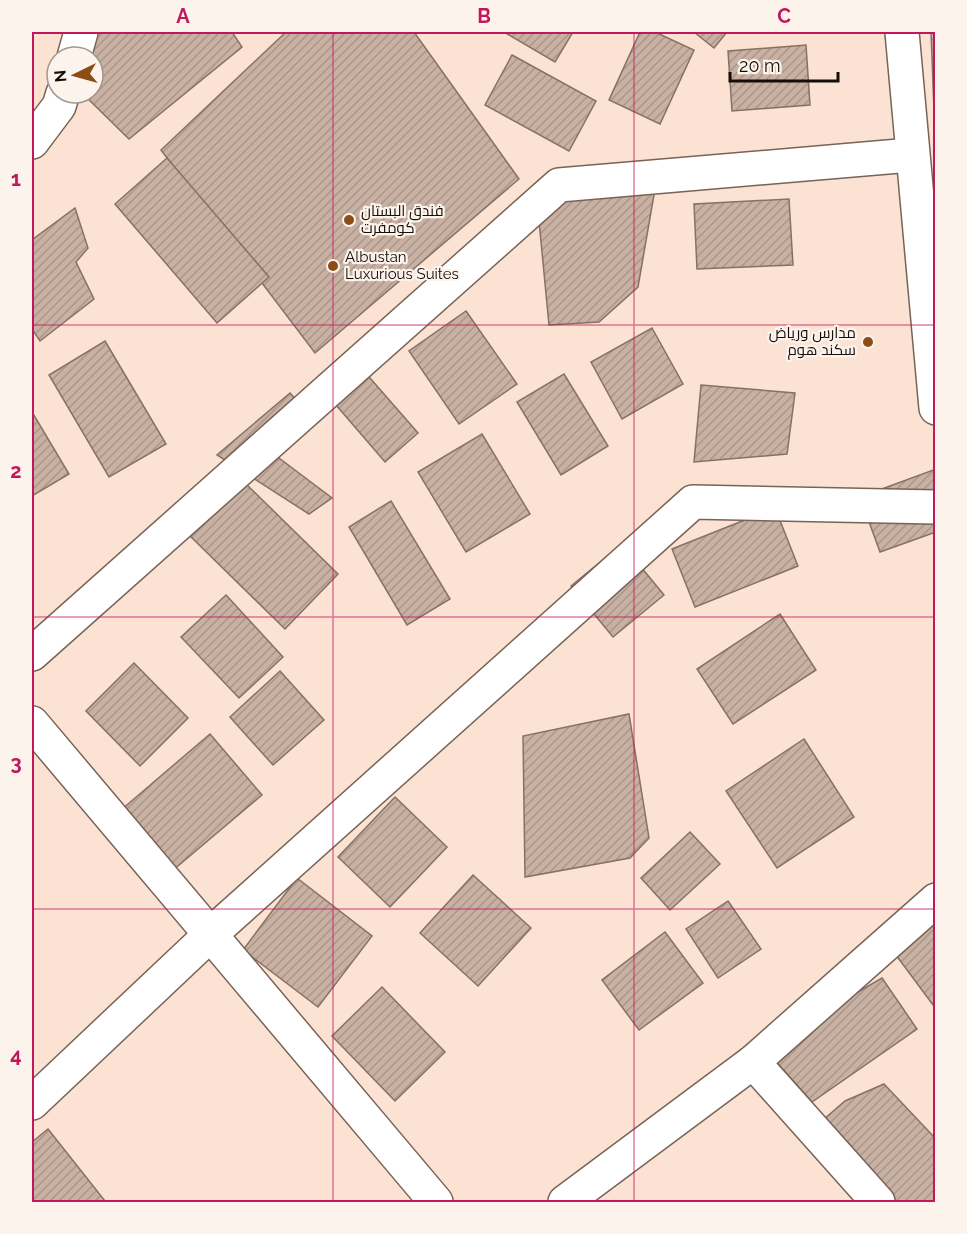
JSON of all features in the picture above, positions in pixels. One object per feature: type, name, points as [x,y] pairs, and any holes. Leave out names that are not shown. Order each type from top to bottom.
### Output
[{"type":"street","points":[[902,32],[911,155],[936,408]]},
{"type":"street","points":[[32,142],[59,105]]},
{"type":"street","points":[[32,654],[560,185],[911,155]]},
{"type":"street","points":[[32,1103],[212,933],[693,502],[936,507]]},
{"type":"street","points":[[32,723],[212,933],[436,1203]]},
{"type":"street","points":[[565,1203],[753,1062],[936,900]]},
{"type":"street","points":[[753,1062],[878,1203]]},
{"type":"building","points":[[96,32],[232,32],[242,47],[129,139],[94,105],[105,105],[105,45],[80,45]]},
{"type":"building","name":"Albustan Luxurious Suites","points":[[286,32],[414,32],[519,179],[315,353],[161,150]]},
{"type":"building","points":[[504,32],[573,32],[555,62]]},
{"type":"building","points":[[640,32],[655,32],[694,50],[660,124],[609,100]]},
{"type":"building","points":[[694,32],[727,32],[714,48]]},
{"type":"building","points":[[931,32],[936,32],[936,164]]},
{"type":"building","points":[[806,45],[810,105],[732,111],[728,51]]},
{"type":"building","points":[[512,55],[596,101],[569,151],[485,105]]},
{"type":"building","points":[[167,158],[269,277],[217,323],[115,204]]},
{"type":"building","points":[[655,189],[638,287],[599,322],[549,325],[537,200]]},
{"type":"building","points":[[789,199],[793,265],[697,269],[694,204]]},
{"type":"building","points":[[75,208],[88,248],[76,262],[94,299],[40,341],[32,329],[32,240]]},
{"type":"building","points":[[466,311],[517,384],[459,424],[409,351]]},
{"type":"building","points":[[652,328],[683,384],[622,419],[591,362]]},
{"type":"building","points":[[105,341],[166,444],[109,477],[49,375]]},
{"type":"building","points":[[363,370],[418,433],[385,462],[330,398]]},
{"type":"building","points":[[564,374],[608,446],[561,475],[517,402]]},
{"type":"building","points":[[701,385],[795,393],[787,454],[694,462]]},
{"type":"building","points":[[290,393],[313,419],[275,455],[332,498],[309,514],[217,455]]},
{"type":"building","points":[[32,412],[69,474],[32,496]]},
{"type":"building","points":[[482,434],[530,514],[466,552],[418,472]]},
{"type":"building","points":[[936,469],[936,532],[880,552],[860,497]]},
{"type":"building","points":[[242,480],[338,574],[285,629],[189,535]]},
{"type":"building","points":[[391,501],[450,599],[407,625],[349,527]]},
{"type":"building","points":[[775,508],[798,566],[695,607],[672,549]]},
{"type":"building","points":[[622,544],[664,595],[613,637],[571,586]]},
{"type":"building","points":[[226,595],[283,657],[239,698],[181,637]]},
{"type":"building","points":[[780,614],[816,670],[733,724],[697,669]]},
{"type":"building","points":[[134,663],[188,718],[140,766],[86,711]]},
{"type":"building","points":[[280,671],[324,720],[273,765],[230,717]]},
{"type":"building","points":[[629,714],[649,838],[630,858],[525,877],[523,736]]},
{"type":"building","points":[[210,734],[262,795],[172,871],[121,810]]},
{"type":"building","points":[[804,739],[854,817],[777,868],[726,791]]},
{"type":"building","points":[[395,797],[447,847],[390,907],[338,857]]},
{"type":"building","points":[[690,832],[720,864],[670,910],[641,878]]},
{"type":"building","points":[[473,875],[531,928],[478,986],[420,933]]},
{"type":"building","points":[[297,878],[372,936],[318,1007],[243,950]]},
{"type":"building","points":[[728,901],[761,949],[718,978],[686,929]]},
{"type":"building","points":[[936,909],[936,1009],[893,951]]},
{"type":"building","points":[[665,932],[703,983],[639,1030],[602,980]]},
{"type":"building","points":[[882,978],[917,1029],[812,1102],[763,1047]]},
{"type":"building","points":[[382,987],[445,1052],[395,1101],[332,1036]]},
{"type":"building","points":[[884,1084],[936,1139],[936,1202],[866,1202],[807,1134],[845,1101]]},
{"type":"building","points":[[48,1129],[105,1201],[32,1202],[32,1142]]},
{"type":"place","name":"فندق البستان كومفرت","points":[[349,220]]},
{"type":"place","name":"Albustan Luxurious Suites","points":[[333,266]]},
{"type":"place","name":"مدارس ورياض سكند هوم","points":[[868,342]]}]
